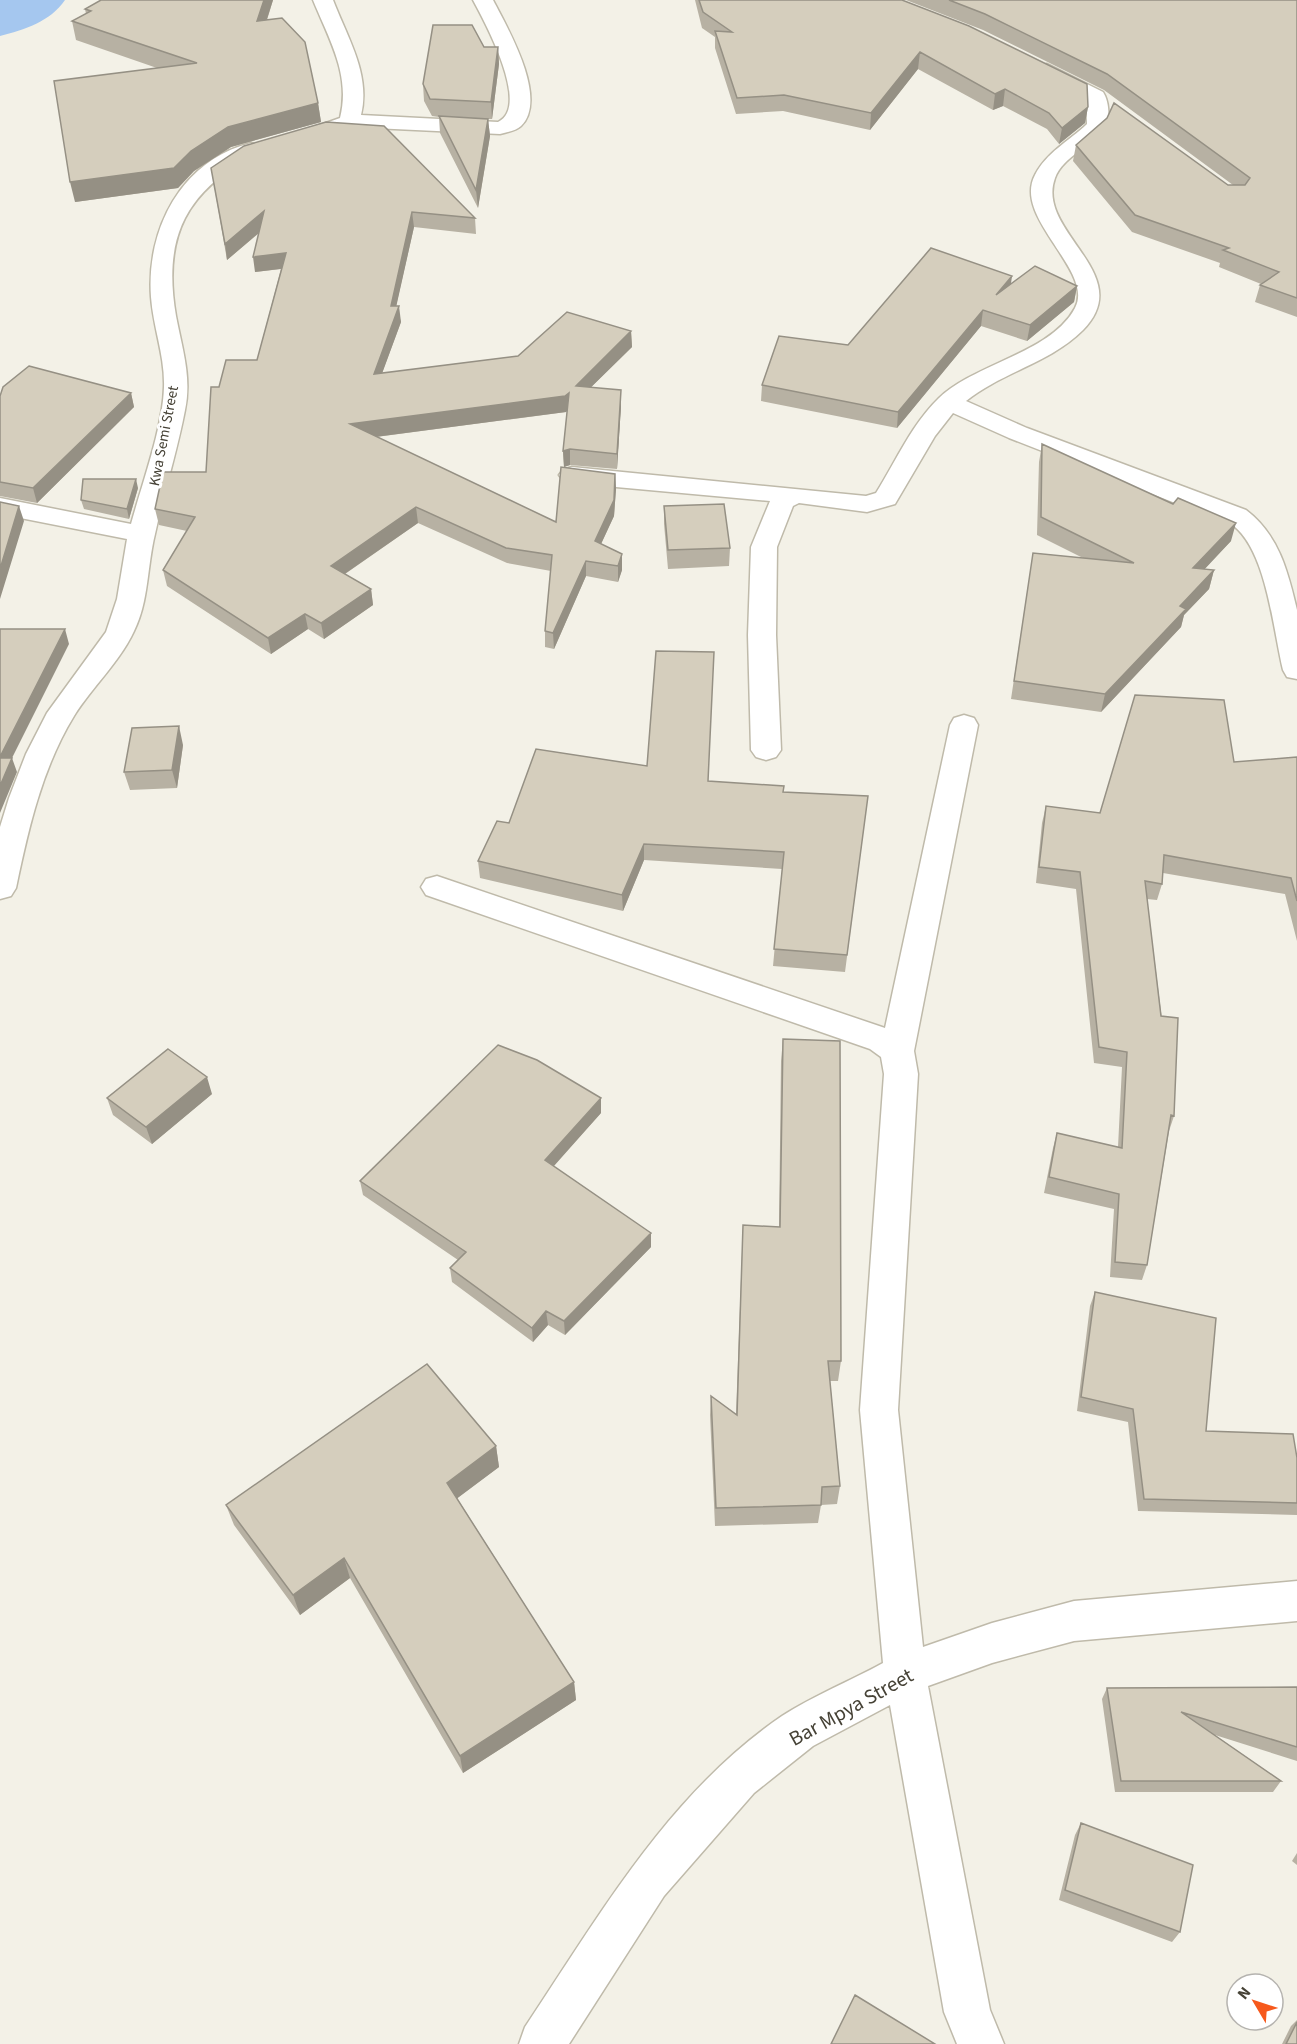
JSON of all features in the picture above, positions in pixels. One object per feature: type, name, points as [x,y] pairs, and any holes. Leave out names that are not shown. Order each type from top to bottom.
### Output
[{"type":"street","points":[[323,0],[347,50],[354,92],[354,107],[349,121],[500,128],[512,123],[518,117],[521,99],[507,46],[483,0]]},
{"type":"street","points":[[570,475],[795,495],[867,504],[886,498],[922,438],[949,402],[978,381],[1054,341],[1081,319],[1090,302],[1087,285],[1048,215],[1041,194],[1042,180],[1053,164],[1096,127],[1105,102],[1030,63]]},
{"type":"street","name":"Kwa Semi Street","points":[[0,888],[26,792],[46,741],[62,713],[115,639],[125,620],[141,534],[163,459],[176,385],[162,295],[164,243],[168,224],[189,193],[216,167],[252,149],[311,136],[349,121]]},
{"type":"street","points":[[949,402],[1018,433],[1237,516],[1251,526],[1260,538],[1270,563],[1297,670]]},
{"type":"street","points":[[766,750],[762,635],[764,547],[782,502],[795,495]]},
{"type":"street","points":[[0,506],[141,534]]},
{"type":"street","points":[[964,725],[897,1051],[902,1074],[879,1410],[905,1674],[967,2012],[981,2044]]},
{"type":"street","points":[[437,887],[882,1040],[897,1051]]},
{"type":"street","name":"Bar Mpya Street","points":[[542,2044],[648,1880],[739,1778],[798,1731],[905,1674],[992,1643],[1074,1621],[1297,1601]]},
{"type":"building","points":[[101,0],[264,0],[257,21],[282,18],[305,42],[318,103],[228,127],[191,151],[174,168],[70,182],[54,81],[197,63],[72,21],[91,11],[85,9]]},
{"type":"building","points":[[699,0],[902,0],[969,26],[1087,84],[1088,107],[1062,128],[1049,113],[1005,89],[995,94],[920,52],[871,113],[784,95],[737,98],[715,31],[732,32],[703,12]]},
{"type":"building","points":[[949,0],[1297,0],[1297,298],[1260,285],[1279,272],[1223,250],[1229,248],[1135,215],[1076,145],[1107,118],[1114,103],[1228,185],[1245,185],[1250,178],[1107,74],[985,14]]},
{"type":"building","points":[[433,25],[472,25],[484,47],[498,47],[491,102],[430,99],[423,84]]},
{"type":"building","points":[[439,116],[488,119],[476,190]]},
{"type":"building","points":[[326,122],[384,126],[475,218],[412,212],[391,306],[399,306],[374,374],[518,356],[567,312],[631,331],[576,386],[621,390],[617,454],[570,449],[563,451],[569,393],[565,396],[350,424],[556,522],[561,467],[615,474],[614,500],[595,541],[622,554],[618,566],[586,561],[553,633],[545,631],[552,555],[506,548],[416,507],[331,566],[371,589],[321,623],[305,614],[268,638],[163,570],[195,517],[155,509],[163,472],[206,472],[211,387],[219,387],[226,360],[257,360],[286,253],[253,257],[264,211],[225,244],[211,168],[244,146]]},
{"type":"building","points":[[931,248],[1012,276],[996,295],[1035,266],[1077,286],[1030,325],[983,310],[898,412],[762,385],[779,336],[848,345]]},
{"type":"building","points":[[29,366],[131,393],[33,488],[0,482],[0,396],[3,387]]},
{"type":"building","points":[[1042,444],[1173,504],[1178,498],[1236,523],[1193,568],[1214,570],[1180,606],[1186,609],[1105,694],[1014,681],[1033,553],[1134,563],[1041,517]]},
{"type":"building","points":[[83,479],[136,479],[127,509],[81,500]]},
{"type":"building","points":[[0,502],[19,506],[0,569]]},
{"type":"building","points":[[724,504],[730,548],[668,550],[664,506]]},
{"type":"building","points":[[0,629],[65,629],[0,757]]},
{"type":"building","points":[[656,651],[714,652],[708,781],[784,786],[783,792],[868,796],[847,955],[774,949],[784,852],[644,844],[622,895],[478,861],[497,821],[509,823],[536,749],[647,766]]},
{"type":"building","points":[[1135,695],[1224,700],[1234,762],[1297,757],[1297,901],[1291,878],[1164,855],[1162,884],[1145,881],[1161,1016],[1178,1018],[1174,1116],[1171,1115],[1147,1265],[1115,1262],[1119,1194],[1049,1177],[1057,1133],[1122,1148],[1127,1052],[1099,1047],[1080,872],[1039,867],[1046,806],[1100,813]]},
{"type":"building","points":[[179,726],[172,770],[124,772],[132,728]]},
{"type":"building","points":[[0,758],[12,758],[0,786]]},
{"type":"building","points":[[783,1039],[840,1041],[841,1361],[828,1361],[840,1486],[822,1487],[821,1505],[716,1508],[711,1396],[737,1415],[743,1225],[780,1227]]},
{"type":"building","points":[[498,1045],[537,1060],[601,1098],[545,1160],[651,1233],[564,1321],[546,1311],[532,1328],[450,1268],[466,1252],[360,1181]]},
{"type":"building","points":[[168,1049],[207,1077],[146,1127],[107,1098]]},
{"type":"building","points":[[1095,1292],[1216,1318],[1206,1431],[1293,1434],[1297,1458],[1297,1503],[1144,1499],[1133,1409],[1081,1397]]},
{"type":"building","points":[[427,1364],[496,1446],[447,1483],[574,1682],[460,1756],[344,1558],[293,1595],[226,1505]]},
{"type":"building","points":[[1297,1687],[1297,1747],[1181,1712],[1281,1781],[1121,1781],[1107,1688]]},
{"type":"building","points":[[1081,1823],[1193,1865],[1180,1932],[1065,1890]]},
{"type":"building","points":[[855,1995],[935,2044],[831,2044]]},
{"type":"building","points":[[1297,2022],[1297,2044],[1286,2044]]},
{"type":"waterway","points":[[0,18],[36,0]]}]
